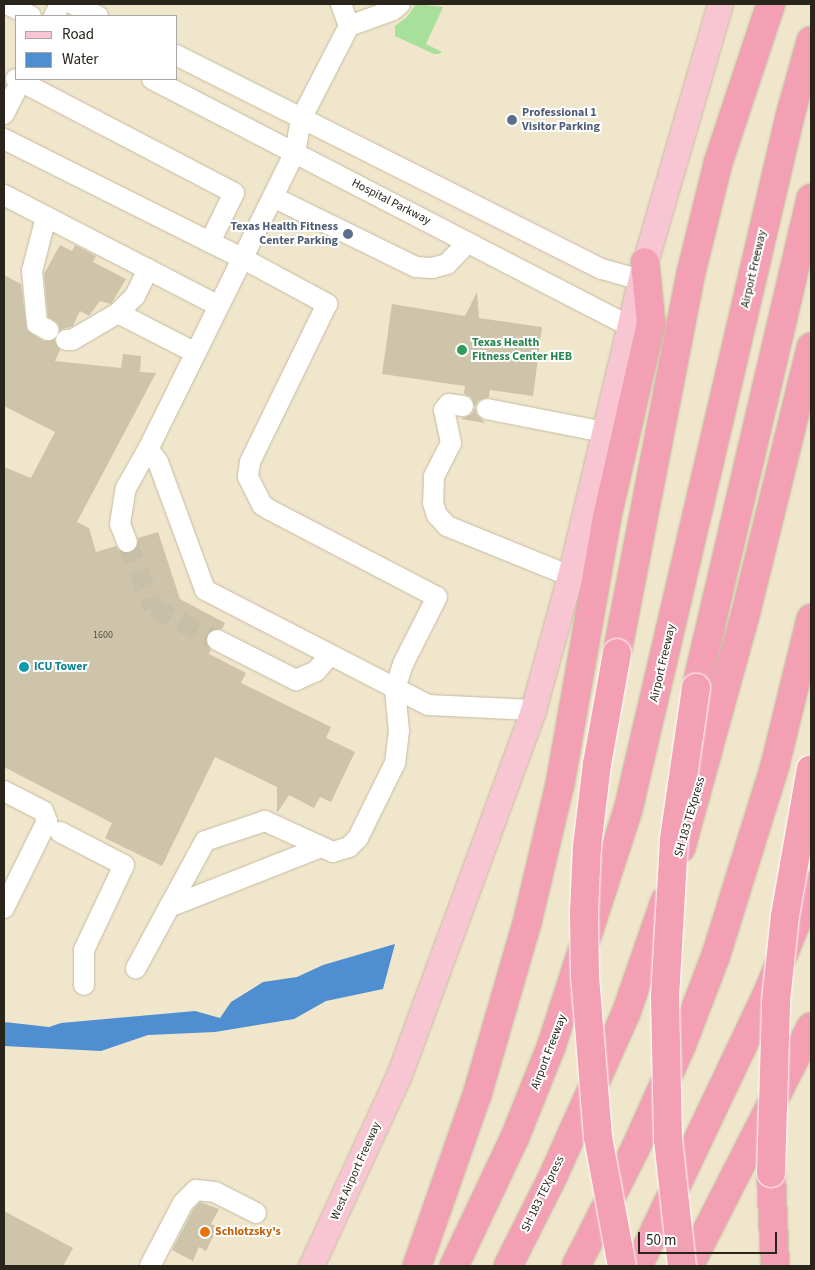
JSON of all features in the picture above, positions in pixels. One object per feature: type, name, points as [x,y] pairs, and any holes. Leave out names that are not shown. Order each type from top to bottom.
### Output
[{"type":"highway","points":[[622,1266],[598,1137],[585,976],[584,914],[587,847],[597,764],[694,264],[718,163],[771,4]]},
{"type":"highway","name":"Airport Freeway","points":[[454,1266],[515,1137],[552,1047],[623,827],[790,116],[811,41]]},
{"type":"highway","points":[[682,1266],[668,1139],[666,998],[674,839],[696,688],[811,198]]},
{"type":"highway","points":[[417,1266],[477,1096],[528,919],[560,784],[607,517],[650,323],[643,271]]},
{"type":"highway","name":"SH 183 TEXpress","points":[[508,1266],[554,1174],[626,1013],[656,931],[745,616],[811,347]]},
{"type":"highway","points":[[576,1266],[636,1147],[682,1044],[716,955],[776,765],[811,618]]},
{"type":"highway","points":[[775,1266],[771,1173],[776,1001],[785,916],[811,769]]},
{"type":"highway","points":[[638,1266],[766,997],[811,886]]},
{"type":"highway","points":[[689,1266],[811,1028]]},
{"type":"main road","points":[[533,710],[570,576],[628,326],[720,4]]},
{"type":"main road","name":"West Airport Freeway","points":[[311,1266],[399,1075],[472,884],[533,710]]},
{"type":"street","points":[[7,4],[29,15]]},
{"type":"street","points":[[74,4],[96,15]]},
{"type":"street","points":[[341,4],[349,26]]},
{"type":"street","points":[[126,542],[120,524],[126,488],[148,449],[194,352],[295,152],[301,119],[349,26],[393,10],[400,4]]},
{"type":"street","points":[[178,56],[602,269],[643,271]]},
{"type":"street","points":[[4,114],[15,80]]},
{"type":"street","points":[[20,80],[234,193],[210,242]]},
{"type":"street","name":"Hospital Parkway","points":[[154,80],[628,326]]},
{"type":"street","points":[[4,139],[242,258],[327,304],[250,462],[248,477],[259,500],[270,510],[437,597],[403,664],[395,689],[399,731],[395,763],[358,838],[349,848],[333,852],[266,821],[205,841],[136,968]]},
{"type":"street","points":[[4,195],[218,305]]},
{"type":"street","points":[[273,197],[416,267],[432,268],[447,264],[468,242]]},
{"type":"street","points":[[46,217],[32,271],[37,324],[48,330]]},
{"type":"street","points":[[66,340],[72,340],[118,313],[135,296],[148,269]]},
{"type":"street","points":[[118,313],[194,352]]},
{"type":"street","points":[[463,406],[449,404],[444,410],[451,443],[434,478],[433,504],[437,515],[447,526],[570,576]]},
{"type":"street","points":[[487,409],[604,432]]},
{"type":"street","points":[[148,449],[158,462],[205,590],[428,705],[533,710]]},
{"type":"street","points":[[216,640],[296,680],[316,671],[330,654]]},
{"type":"street","points":[[4,791],[43,811],[47,821],[4,908]]},
{"type":"street","points":[[60,832],[124,865],[84,950],[84,985]]},
{"type":"street","points":[[169,908],[321,847]]},
{"type":"street","points":[[150,1266],[183,1203],[196,1190],[215,1192],[256,1213]]},
{"type":"green space","points":[[416,4],[443,7],[426,44],[442,52],[439,54],[434,54],[395,36],[395,26],[407,17]]},
{"type":"water","points":[[395,944],[383,989],[326,1001],[294,1019],[215,1032],[148,1035],[101,1051],[4,1046],[4,1022],[49,1027],[61,1023],[195,1011],[220,1018],[231,1002],[263,982],[297,977],[323,965]]},
{"type":"building","points":[[60,245],[72,251],[75,245],[96,256],[93,262],[126,279],[111,304],[100,301],[89,316],[80,311],[73,326],[60,330],[58,323],[48,317],[44,274]]},
{"type":"building","points":[[4,275],[21,284],[27,330],[43,341],[54,340],[60,350],[55,361],[121,368],[123,354],[141,356],[140,372],[156,373],[77,522],[89,528],[96,552],[116,546],[120,552],[131,553],[137,549],[138,538],[158,532],[180,599],[225,623],[222,629],[211,630],[206,635],[207,646],[211,650],[209,654],[246,673],[241,683],[331,727],[326,738],[355,752],[331,802],[320,797],[314,808],[289,795],[277,813],[277,787],[215,757],[162,866],[105,838],[112,823],[4,767],[4,467],[31,478],[55,432],[4,406]]},
{"type":"building","name":"Texas Health Fitness Center HEB","points":[[477,292],[479,318],[542,327],[533,396],[490,390],[489,397],[478,401],[475,407],[471,397],[464,394],[465,386],[382,374],[392,304],[465,316]]},
{"type":"building","points":[[475,407],[476,413],[485,423],[461,419],[472,414]]},
{"type":"building","points":[[200,1202],[219,1209],[211,1224],[218,1227],[206,1251],[199,1247],[193,1261],[172,1250],[193,1210]]},
{"type":"building","points":[[4,1211],[73,1248],[63,1266],[4,1266]]},
{"type":"tunnel","points":[[127,542],[153,608],[217,640]]},
{"type":"place","name":"Professional 1 Visitor Parking","points":[[512,120]]},
{"type":"place","name":"Texas Health Fitness Center Parking","points":[[348,234]]},
{"type":"place","name":"Texas Health Fitness Center HEB","points":[[462,350]]},
{"type":"place","name":"ICU Tower","points":[[24,667]]},
{"type":"place","name":"Schlotzsky's","points":[[205,1232]]}]
